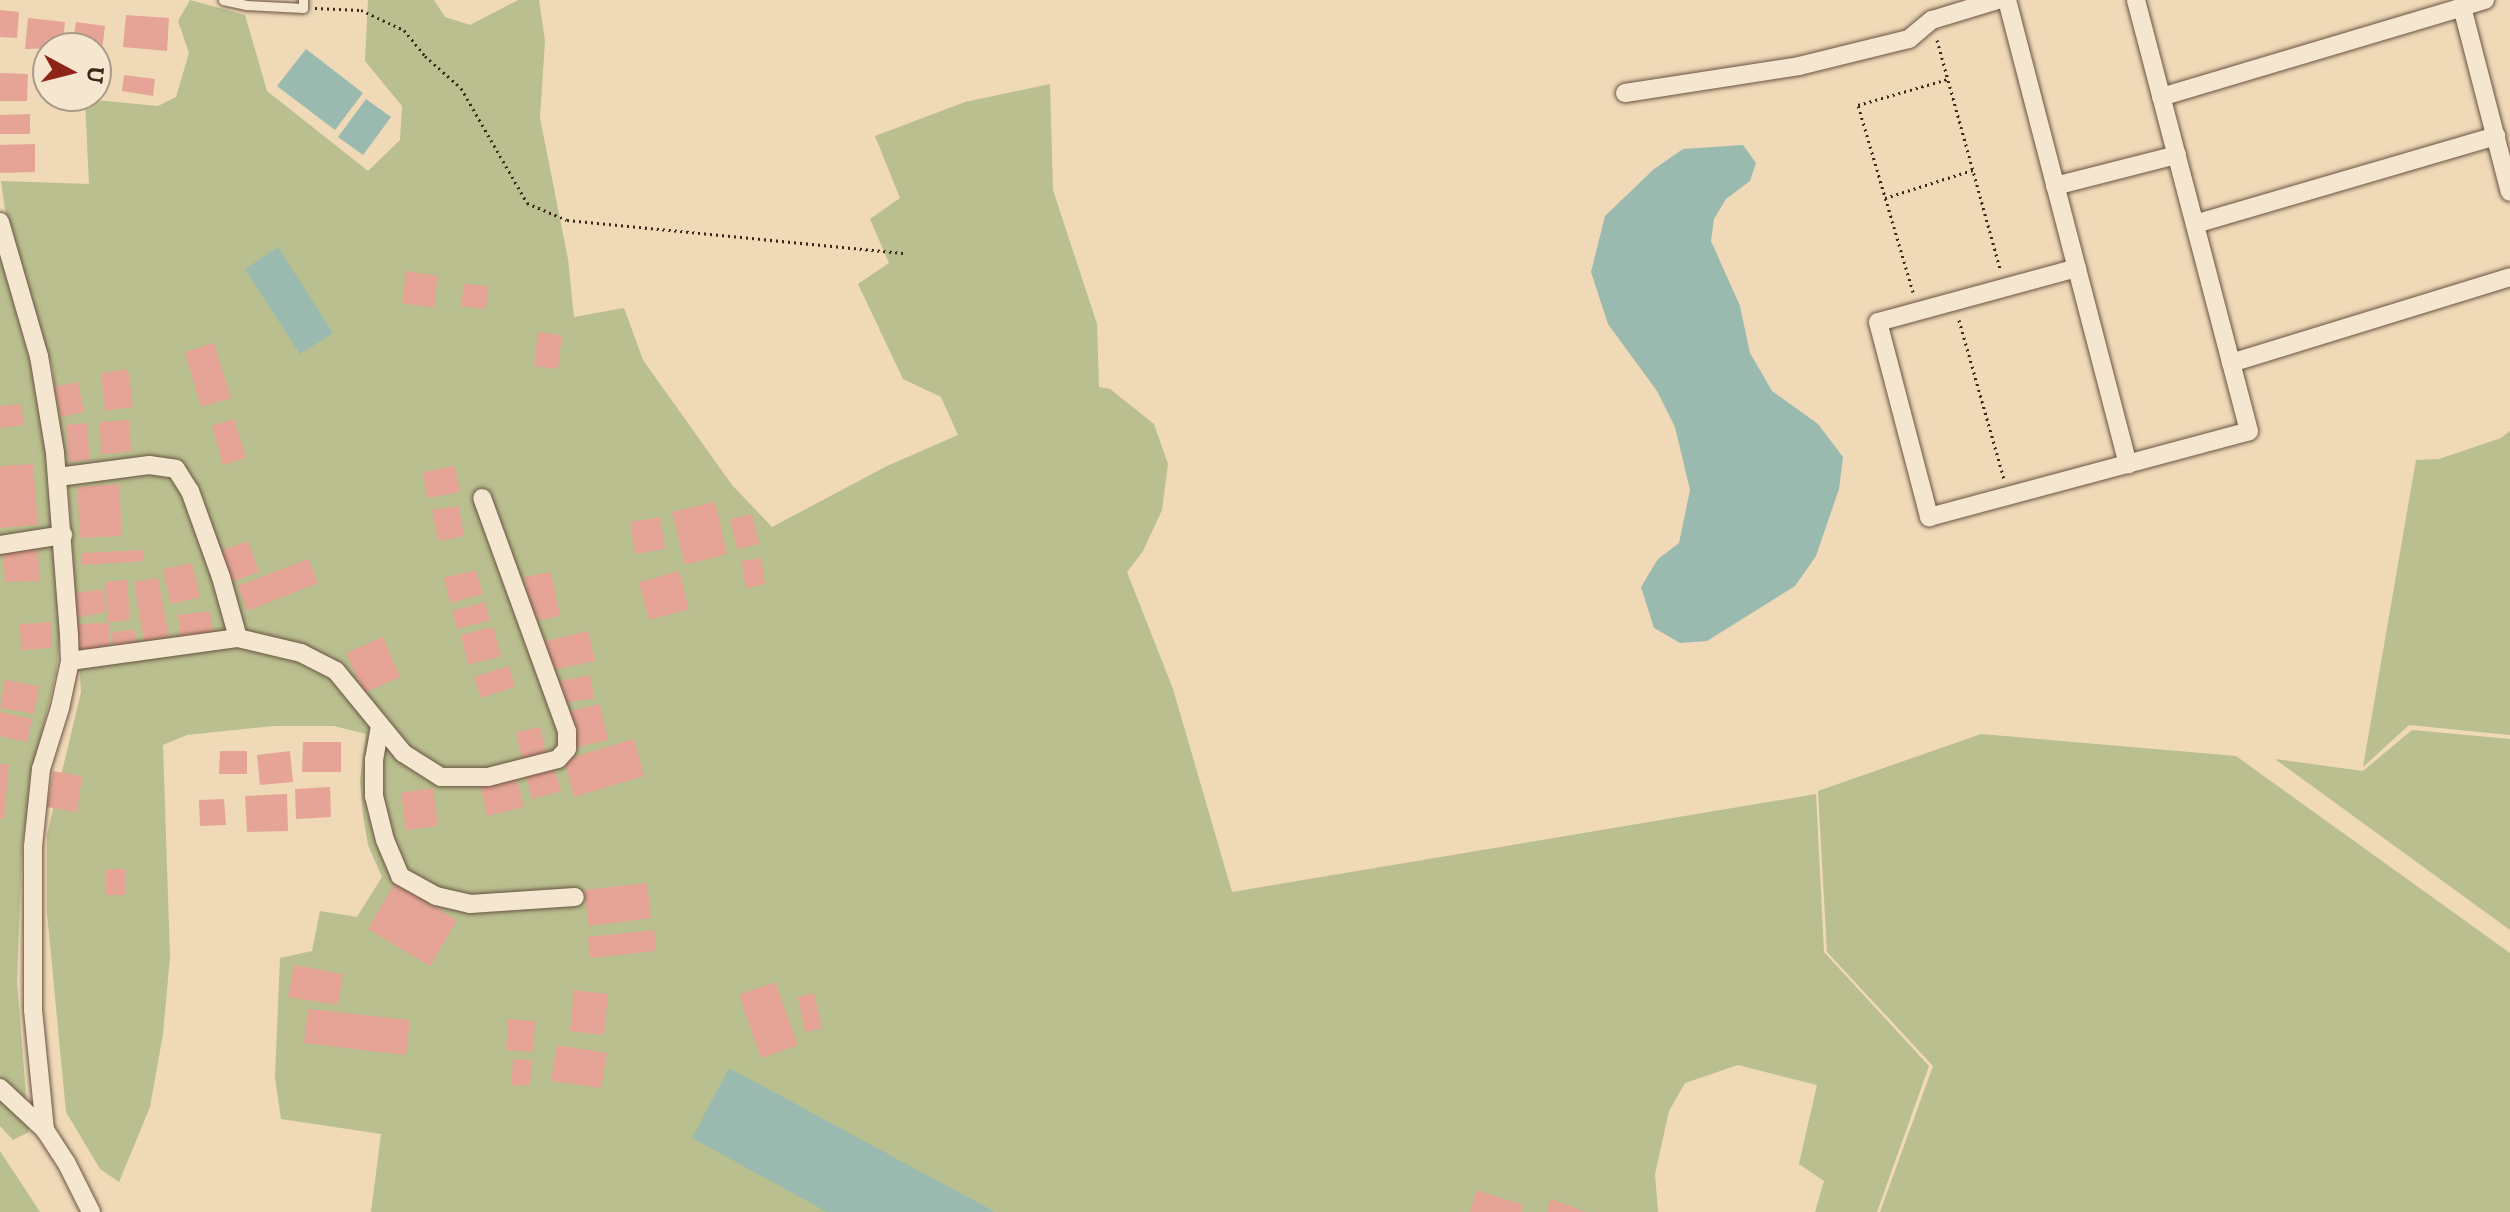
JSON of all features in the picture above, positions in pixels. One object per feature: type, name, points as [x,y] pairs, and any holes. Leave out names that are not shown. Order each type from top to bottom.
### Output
[{"type":"street","points":[[1625,93],[1826,59],[1909,39],[1932,20],[1998,0]]},
{"type":"street","points":[[2007,0],[2128,464]]},
{"type":"street","points":[[2077,268],[1878,322],[1929,517],[2249,431],[2136,0]]},
{"type":"street","points":[[2161,97],[2485,0]]},
{"type":"street","points":[[2462,7],[2510,192]]},
{"type":"street","points":[[2195,224],[2496,136]]},
{"type":"street","points":[[2055,186],[2177,155]]},
{"type":"street","points":[[0,222],[2,242],[39,356],[58,477],[70,661],[60,708],[41,769],[33,847],[33,1010],[45,1130]]},
{"type":"street","points":[[2231,363],[2510,277]]},
{"type":"street","points":[[58,477],[149,465],[176,469],[184,479],[195,506],[221,577],[238,638]]},
{"type":"street","points":[[70,661],[238,638],[301,653],[336,671],[403,753],[441,777],[488,777],[565,755],[567,731],[482,498]]},
{"type":"street","points":[[0,545],[63,535]]},
{"type":"street","points":[[380,726],[374,759],[374,796],[385,840],[400,876],[436,896],[470,904],[575,897]]},
{"type":"street","points":[[0,1088],[45,1130],[66,1162],[91,1212]]},
{"type":"lane","points":[[223,0],[246,5],[303,4]]},
{"type":"path","points":[[303,4],[361,10],[384,17],[404,30],[425,56],[461,88],[527,203],[567,220],[905,253]]},
{"type":"path","points":[[1932,20],[2005,287]]},
{"type":"path","points":[[1918,311],[1858,105],[1948,79]]},
{"type":"path","points":[[1885,198],[1973,170]]},
{"type":"path","points":[[1954,301],[2008,496]]},
{"type":"green space","points":[[190,0],[245,15],[267,91],[368,171],[400,140],[402,106],[365,61],[368,0],[434,0],[445,17],[470,25],[518,0],[539,0],[545,41],[540,118],[568,259],[574,317],[624,308],[643,360],[732,485],[772,527],[887,466],[958,435],[941,397],[903,379],[858,284],[889,263],[870,219],[900,198],[875,136],[965,102],[1050,84],[1053,190],[1097,324],[1099,387],[1110,389],[1154,424],[1168,464],[1162,510],[1143,551],[1127,572],[1173,689],[1232,892],[1816,794],[1824,952],[1929,1066],[1877,1212],[1815,1212],[1824,1181],[1799,1164],[1817,1085],[1738,1065],[1685,1083],[1669,1111],[1655,1174],[1658,1212],[371,1212],[381,1134],[281,1119],[275,1077],[280,958],[312,951],[320,911],[357,917],[382,877],[368,845],[363,815],[360,781],[366,734],[334,726],[273,726],[187,735],[163,745],[170,957],[163,1034],[150,1107],[119,1182],[100,1169],[66,1112],[47,913],[47,835],[81,692],[69,496],[52,367],[9,238],[1,181],[89,184],[86,112],[112,112],[112,102],[158,106],[176,97],[189,53],[178,21]]},
{"type":"green space","points":[[0,255],[34,375],[45,443],[61,624],[56,673],[35,762],[22,847],[17,982],[29,1132],[13,1140],[0,1126]]},
{"type":"green space","points":[[2510,431],[2510,735],[2409,725],[2363,767],[2416,460],[2439,459],[2501,438]]},
{"type":"green space","points":[[2412,730],[2510,739],[2510,930],[2275,759],[2363,771]]},
{"type":"green space","points":[[1981,734],[2236,756],[2510,953],[2510,1212],[1880,1212],[1933,1066],[1827,952],[1818,791]]},
{"type":"green space","points":[[0,1151],[40,1212],[0,1212]]},
{"type":"water","points":[[306,49],[363,93],[335,130],[277,86]]},
{"type":"water","points":[[366,99],[391,117],[363,155],[338,137]]},
{"type":"water","points":[[1743,145],[1756,163],[1750,181],[1726,199],[1714,219],[1711,241],[1740,306],[1750,353],[1772,391],[1818,424],[1843,457],[1839,489],[1816,556],[1795,586],[1707,641],[1680,643],[1654,628],[1641,587],[1658,559],[1679,543],[1690,490],[1675,427],[1657,391],[1608,324],[1591,272],[1605,216],[1654,169],[1683,149]]},
{"type":"water","points":[[278,247],[333,333],[300,354],[245,269]]},
{"type":"water","points":[[729,1068],[995,1212],[827,1212],[692,1138]]},
{"type":"building","points":[[0,10],[19,12],[17,38],[0,37]]},
{"type":"building","points":[[126,15],[169,18],[167,51],[123,47]]},
{"type":"building","points":[[28,18],[65,22],[64,32],[32,32],[32,49],[25,49]]},
{"type":"building","points":[[76,22],[105,26],[104,32],[74,32]]},
{"type":"building","points":[[0,73],[28,74],[27,101],[0,101]]},
{"type":"building","points":[[124,75],[155,79],[153,96],[122,91]]},
{"type":"building","points":[[30,114],[30,134],[0,134],[0,115]]},
{"type":"building","points":[[35,144],[35,172],[0,173],[0,145]]},
{"type":"building","points":[[406,271],[438,276],[434,308],[402,303]]},
{"type":"building","points":[[464,284],[488,286],[486,309],[461,306]]},
{"type":"building","points":[[538,332],[562,335],[558,369],[534,366]]},
{"type":"building","points":[[214,343],[231,398],[201,407],[185,352]]},
{"type":"building","points":[[128,369],[133,407],[105,411],[101,373]]},
{"type":"building","points":[[78,382],[84,412],[61,417],[54,387]]},
{"type":"building","points":[[21,404],[24,425],[0,428],[0,406]]},
{"type":"building","points":[[234,419],[246,458],[223,465],[212,426]]},
{"type":"building","points":[[129,420],[131,452],[102,454],[99,422]]},
{"type":"building","points":[[87,423],[90,460],[69,462],[66,425]]},
{"type":"building","points":[[33,464],[38,525],[0,528],[0,466]]},
{"type":"building","points":[[455,466],[460,492],[427,498],[423,472]]},
{"type":"building","points":[[119,484],[122,536],[80,538],[77,487]]},
{"type":"building","points":[[715,502],[727,554],[685,565],[672,512]]},
{"type":"building","points":[[459,506],[464,536],[438,541],[432,510]]},
{"type":"building","points":[[752,514],[759,544],[737,549],[730,519]]},
{"type":"building","points":[[660,517],[665,549],[635,554],[630,522]]},
{"type":"building","points":[[248,541],[259,572],[226,584],[215,553]]},
{"type":"building","points":[[38,549],[39,581],[5,582],[3,551]]},
{"type":"building","points":[[144,550],[144,561],[81,565],[81,553]]},
{"type":"building","points":[[761,558],[765,584],[746,588],[741,561]]},
{"type":"building","points":[[308,559],[318,583],[247,611],[238,586]]},
{"type":"building","points":[[192,563],[200,597],[171,604],[163,569]]},
{"type":"building","points":[[476,570],[483,594],[450,603],[444,578]]},
{"type":"building","points":[[679,571],[689,609],[649,620],[639,582]]},
{"type":"building","points":[[551,572],[560,616],[533,621],[524,577]]},
{"type":"building","points":[[158,578],[169,637],[144,641],[134,582]]},
{"type":"building","points":[[127,580],[130,620],[108,622],[105,582]]},
{"type":"building","points":[[102,589],[106,612],[75,618],[71,594]]},
{"type":"building","points":[[485,602],[490,620],[457,629],[452,611]]},
{"type":"building","points":[[210,611],[213,634],[181,638],[178,615]]},
{"type":"building","points":[[51,622],[52,648],[21,650],[20,624]]},
{"type":"building","points":[[109,623],[109,652],[77,652],[76,624]]},
{"type":"building","points":[[493,627],[501,656],[468,665],[461,635]]},
{"type":"building","points":[[135,630],[136,647],[113,649],[112,632]]},
{"type":"building","points":[[588,631],[595,661],[548,671],[541,642]]},
{"type":"building","points":[[383,637],[400,677],[364,693],[346,653]]},
{"type":"building","points":[[509,666],[515,687],[481,698],[474,677]]},
{"type":"building","points":[[590,675],[594,698],[558,704],[554,682]]},
{"type":"building","points":[[5,680],[39,686],[34,714],[0,708]]},
{"type":"building","points":[[600,704],[608,740],[573,748],[564,712]]},
{"type":"building","points":[[0,712],[32,719],[27,742],[0,736]]},
{"type":"building","points":[[540,727],[546,753],[522,759],[516,732]]},
{"type":"building","points":[[634,739],[644,776],[574,797],[564,760]]},
{"type":"building","points":[[303,742],[341,742],[341,772],[302,772]]},
{"type":"building","points":[[220,751],[247,751],[247,774],[219,774]]},
{"type":"building","points":[[290,751],[293,782],[260,785],[257,755]]},
{"type":"building","points":[[0,764],[9,764],[4,819],[0,818]]},
{"type":"building","points":[[554,767],[561,791],[532,799],[526,775]]},
{"type":"building","points":[[53,771],[82,776],[77,812],[47,807]]},
{"type":"building","points":[[516,776],[524,807],[487,816],[480,785]]},
{"type":"building","points":[[330,787],[331,817],[296,819],[295,789]]},
{"type":"building","points":[[433,788],[438,826],[406,830],[401,793]]},
{"type":"building","points":[[287,794],[288,831],[247,832],[245,796]]},
{"type":"building","points":[[224,799],[226,825],[200,826],[199,800]]},
{"type":"building","points":[[106,869],[125,869],[125,895],[106,895]]},
{"type":"building","points":[[395,883],[457,920],[430,966],[368,929]]},
{"type":"building","points":[[647,883],[651,918],[589,926],[584,890]]},
{"type":"building","points":[[654,930],[656,951],[590,958],[588,937]]},
{"type":"building","points":[[294,965],[343,974],[338,1005],[288,997]]},
{"type":"building","points":[[775,982],[798,1045],[761,1058],[739,995]]},
{"type":"building","points":[[574,990],[608,994],[604,1035],[570,1031]]},
{"type":"building","points":[[814,993],[822,1028],[805,1032],[798,997]]},
{"type":"building","points":[[308,1009],[410,1020],[406,1055],[304,1043]]},
{"type":"building","points":[[508,1019],[535,1021],[533,1052],[506,1050]]},
{"type":"building","points":[[557,1045],[607,1053],[601,1088],[551,1081]]},
{"type":"building","points":[[513,1059],[532,1060],[530,1086],[511,1085]]},
{"type":"building","points":[[1476,1190],[1523,1205],[1521,1212],[1470,1212]]},
{"type":"building","points":[[1551,1199],[1586,1212],[1547,1212]]}]
